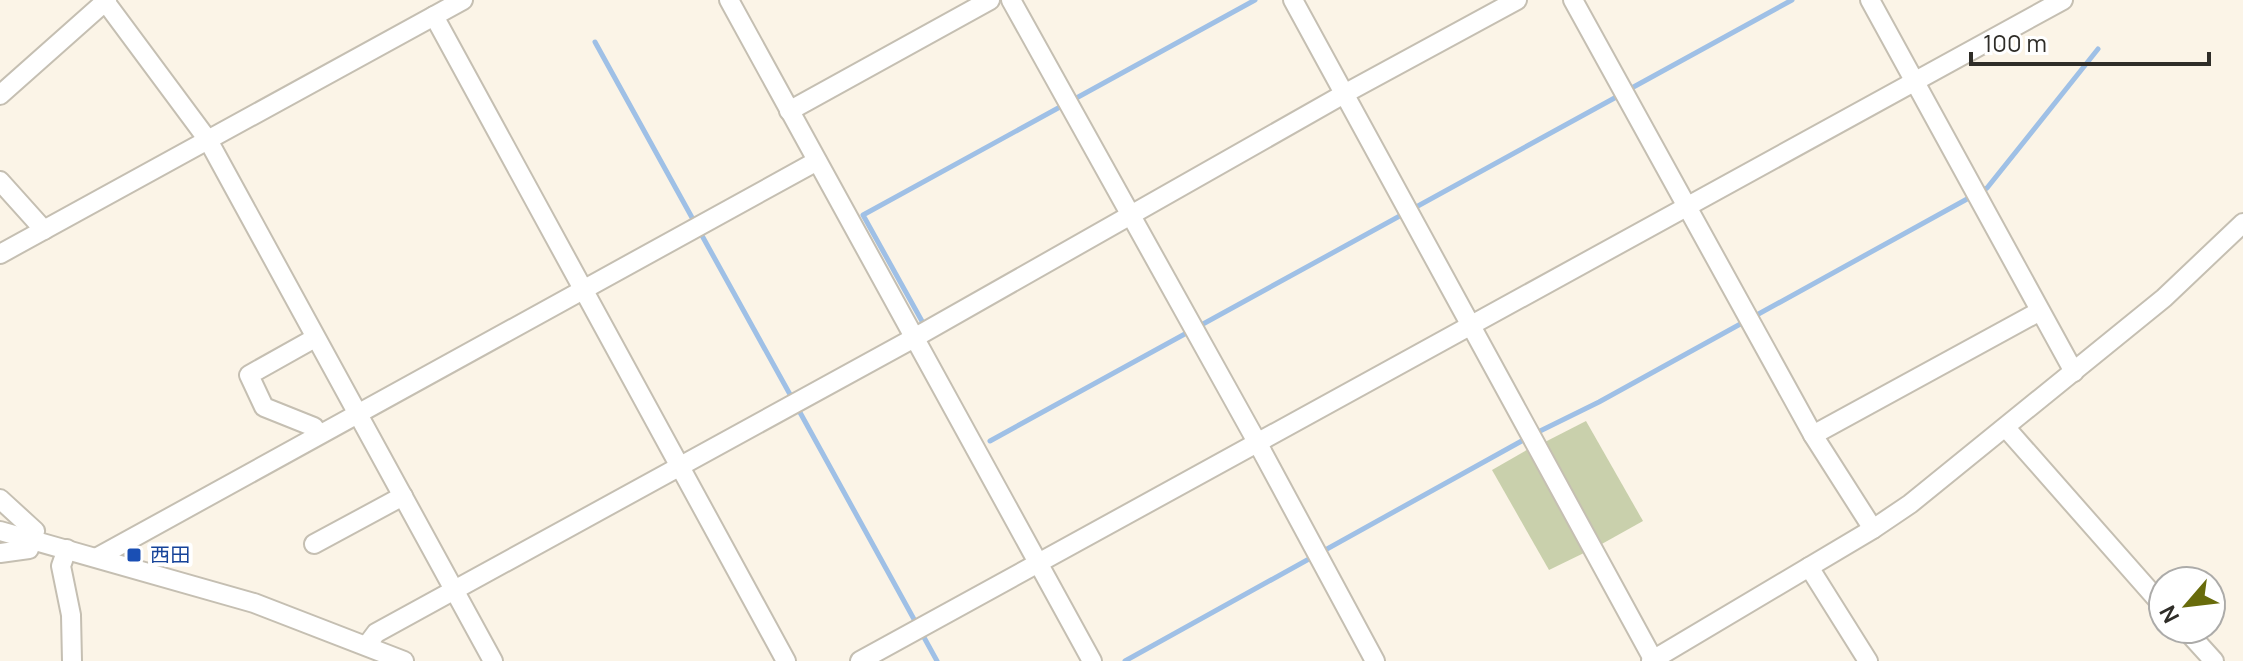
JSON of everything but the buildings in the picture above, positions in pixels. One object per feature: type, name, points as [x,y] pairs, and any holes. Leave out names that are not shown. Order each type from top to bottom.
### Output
[{"type":"street","points":[[0,95],[106,0],[208,140],[493,661]]},
{"type":"street","points":[[0,254],[463,0]]},
{"type":"street","points":[[729,0],[1092,661]]},
{"type":"street","points":[[789,111],[990,0]]},
{"type":"street","points":[[1011,0],[1375,661]]},
{"type":"street","points":[[1293,0],[1472,324],[1652,660],[1910,504],[2192,274],[2243,223]]},
{"type":"street","points":[[367,645],[376,633],[914,338],[1344,94],[1517,0]]},
{"type":"street","points":[[1573,0],[1813,435],[1873,529]]},
{"type":"street","points":[[1870,0],[2074,372]]},
{"type":"street","points":[[860,661],[2063,0]]},
{"type":"street","points":[[434,16],[786,661]]},
{"type":"street","points":[[98,557],[817,161]]},
{"type":"street","points":[[0,181],[44,230]]},
{"type":"street","points":[[1813,435],[2040,311]]},
{"type":"street","points":[[315,338],[249,375],[264,407],[314,427],[318,435]]},
{"type":"street","points":[[2006,428],[2147,588]]},
{"type":"street","points":[[314,544],[403,496]]},
{"type":"street","points":[[0,499],[35,531],[29,549],[0,553]]},
{"type":"street","points":[[0,531],[254,603],[404,661]]},
{"type":"street","points":[[67,549],[61,566],[71,615],[72,661]]},
{"type":"street","points":[[1809,567],[1868,661]]},
{"type":"street","points":[[2200,645],[2214,661]]},
{"type":"green space","points":[[1586,421],[1643,521],[1600,545],[1543,443]]},
{"type":"green space","points":[[1532,447],[1588,551],[1549,570],[1492,470]]},
{"type":"waterway","points":[[923,323],[863,215],[1255,0]]},
{"type":"waterway","points":[[1628,90],[1792,0]]},
{"type":"waterway","points":[[595,42],[695,223]]},
{"type":"waterway","points":[[1536,433],[1599,402],[1987,188],[2098,49]]},
{"type":"waterway","points":[[990,441],[1620,95]]},
{"type":"waterway","points":[[700,232],[792,398]]},
{"type":"waterway","points":[[797,407],[937,661]]},
{"type":"waterway","points":[[1125,661],[1527,438]]},
{"type":"place","name":"西田","points":[[134,555]]}]
